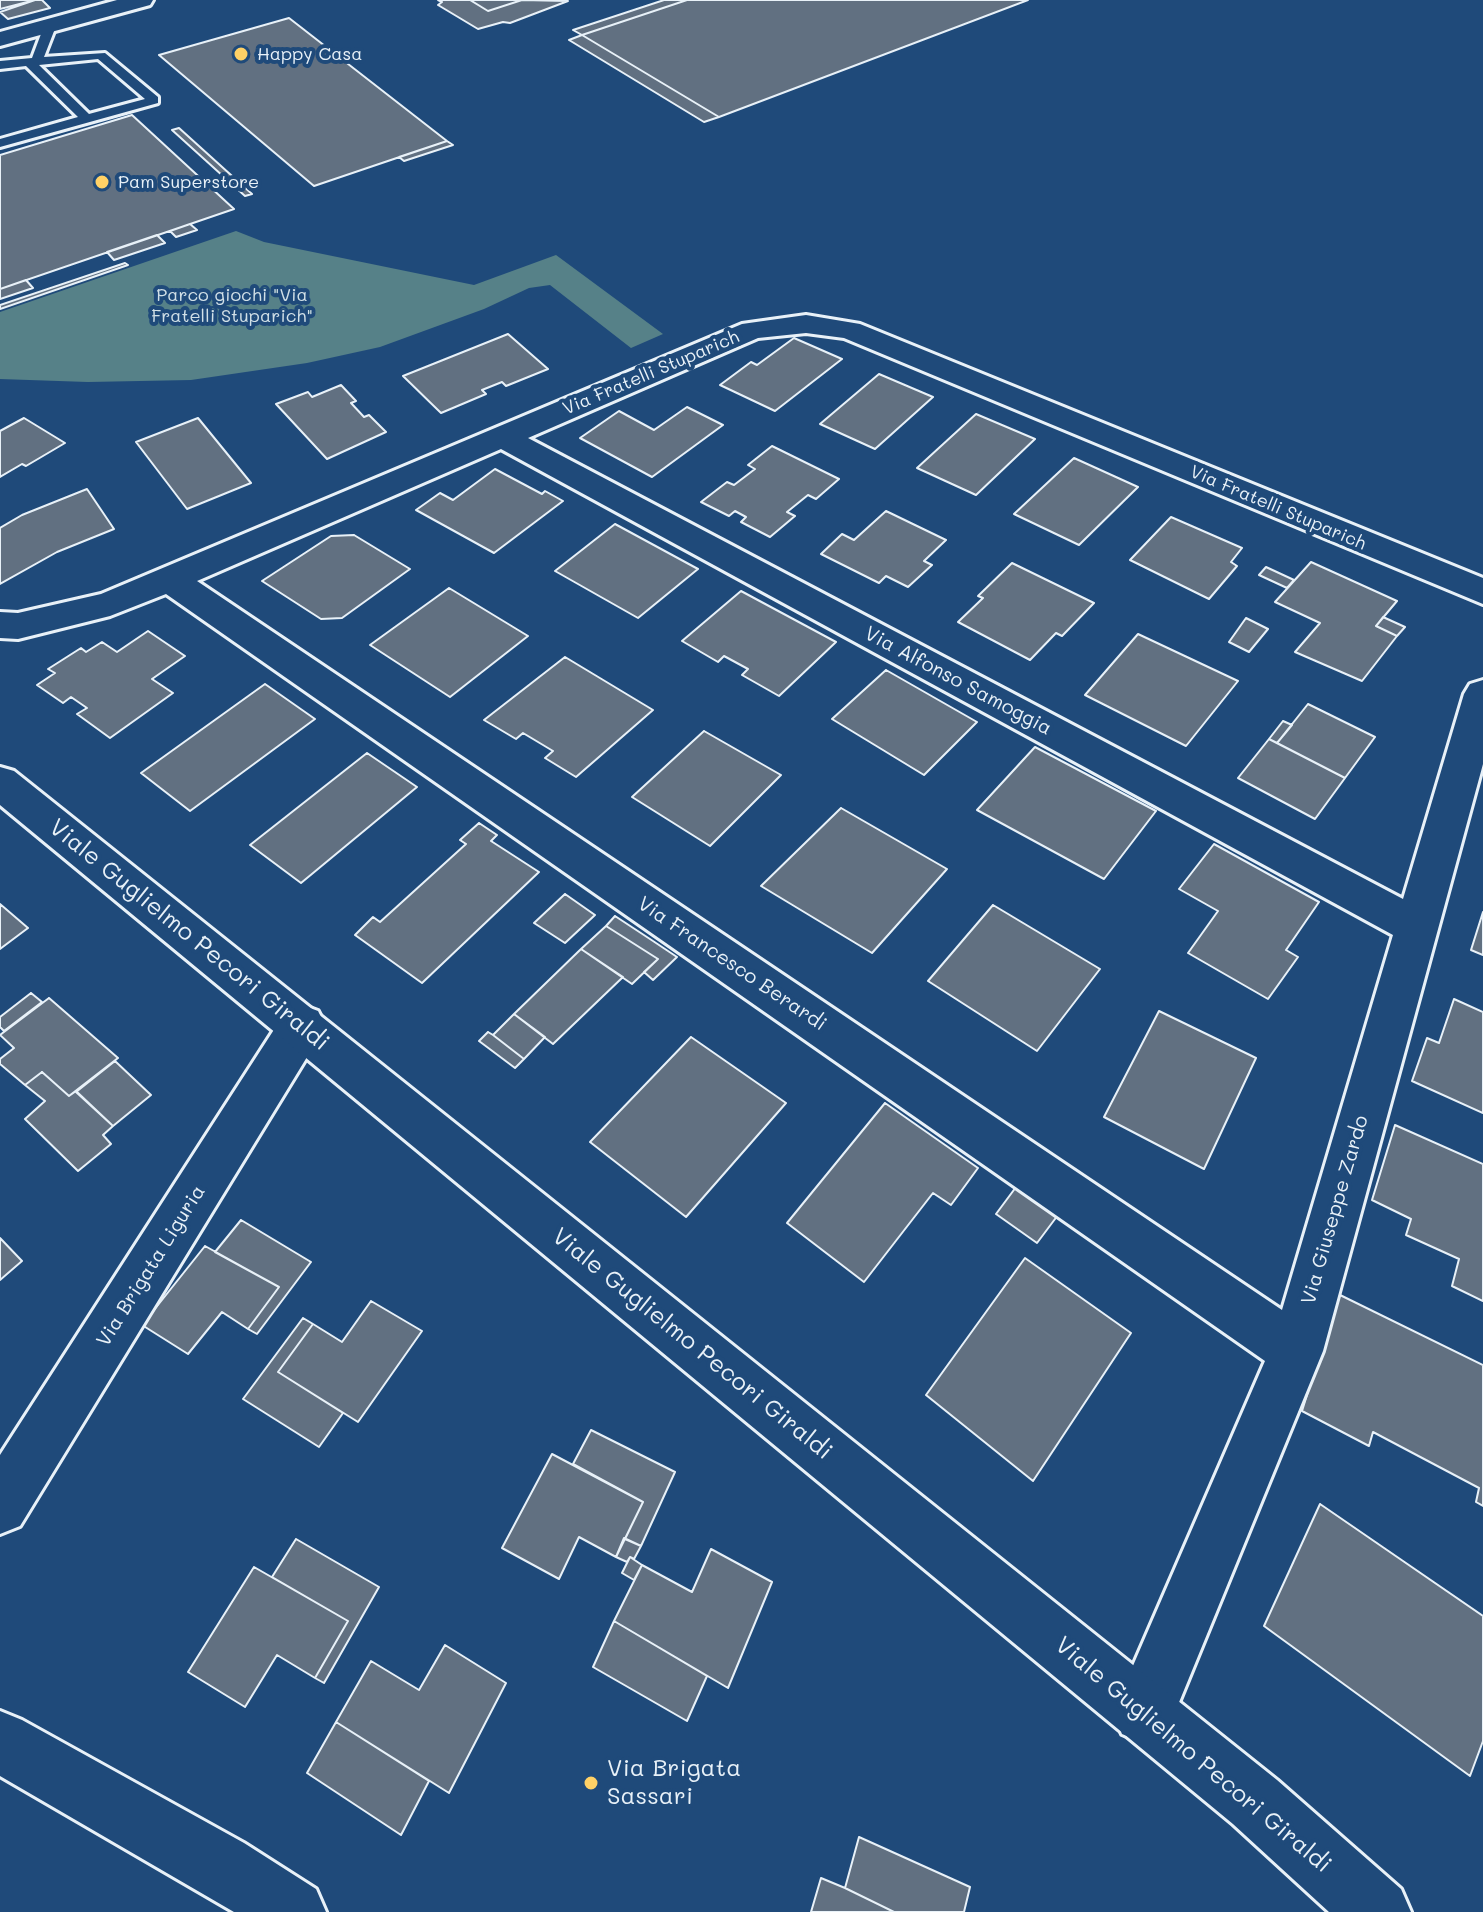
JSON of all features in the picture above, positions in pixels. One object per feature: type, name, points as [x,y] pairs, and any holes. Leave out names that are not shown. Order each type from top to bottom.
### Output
[{"type":"street","points":[[0,39],[142,0]]},
{"type":"street","name":"Via Fratelli Stuparich","points":[[0,625],[18,626],[110,604],[752,330],[806,324],[850,330],[1483,592]]},
{"type":"street","name":"Via Alfonso Samoggia","points":[[502,437],[1415,926]]},
{"type":"street","name":"Via Francesco Berardi","points":[[168,578],[1296,1351]]},
{"type":"street","points":[[0,660],[110,604]]},
{"type":"street","name":"Via Giuseppe Zardo","points":[[1144,1712],[1296,1351],[1483,694]]},
{"type":"street","name":"Viale Guglielmo Pecori Giraldi","points":[[0,782],[1255,1802],[1378,1912]]},
{"type":"street","name":"Via Brigata Liguria","points":[[0,1506],[302,1025]]},
{"type":"street","points":[[0,1742],[221,1866],[293,1912]]},
{"type":"lane","points":[[33,62],[50,26]]},
{"type":"lane","points":[[0,65],[101,55],[154,100],[87,119],[12,134],[0,143]]},
{"type":"lane","points":[[33,62],[87,119]]},
{"type":"green space","name":"Parco giochi \"Via Fratelli Stuparich\"","points":[[236,231],[264,242],[474,285],[556,255],[663,334],[631,348],[550,285],[529,288],[484,309],[380,347],[307,363],[191,380],[88,382],[0,379],[0,312]]},
{"type":"building","points":[[0,0],[35,0],[0,9]]},
{"type":"building","points":[[42,0],[50,8],[8,19],[0,12]]},
{"type":"building","points":[[438,0],[470,0],[488,11],[522,0],[568,1],[510,23],[478,29],[438,5],[442,2]]},
{"type":"building","points":[[470,0],[522,0],[488,11]]},
{"type":"building","points":[[664,0],[687,0],[582,35],[573,30]]},
{"type":"building","points":[[687,0],[1028,0],[719,117],[582,35]]},
{"type":"building","points":[[289,18],[447,141],[314,186],[159,55]]},
{"type":"building","points":[[582,35],[719,117],[704,122],[569,40]]},
{"type":"building","name":"Pam Superstore","points":[[132,115],[234,209],[0,289],[0,155]]},
{"type":"building","points":[[179,128],[252,194],[245,196],[172,130]]},
{"type":"building","points":[[447,141],[453,145],[404,161],[399,157]]},
{"type":"building","points":[[190,224],[197,230],[176,237],[170,231]]},
{"type":"building","points":[[157,235],[165,243],[114,260],[107,252]]},
{"type":"building","points":[[125,263],[128,265],[0,309],[0,305]]},
{"type":"building","points":[[26,280],[33,288],[0,299],[0,289]]},
{"type":"building","points":[[508,334],[548,369],[506,386],[502,382],[482,390],[486,394],[441,413],[403,376]]},
{"type":"building","points":[[794,338],[842,359],[775,411],[720,385],[751,362],[757,365]]},
{"type":"building","points":[[879,374],[933,397],[875,449],[820,424]]},
{"type":"building","points":[[341,385],[356,401],[351,403],[364,417],[369,415],[386,432],[327,459],[276,404],[308,392],[312,397]]},
{"type":"building","points":[[687,407],[723,425],[652,477],[580,438],[619,411],[654,430]]},
{"type":"building","points":[[976,414],[1035,439],[976,495],[917,468]]},
{"type":"building","points":[[24,418],[65,443],[0,477],[0,431]]},
{"type":"building","points":[[198,418],[251,483],[187,509],[136,442]]},
{"type":"building","points":[[772,446],[839,479],[816,499],[808,495],[787,512],[795,516],[770,537],[741,522],[746,517],[735,511],[729,516],[701,502],[727,482],[734,485],[755,469],[748,465]]},
{"type":"building","points":[[1074,458],[1138,487],[1079,545],[1014,514]]},
{"type":"building","points":[[495,469],[542,494],[545,491],[563,501],[494,553],[416,510],[440,493],[453,500]]},
{"type":"building","points":[[87,489],[114,529],[57,552],[0,584],[0,528],[22,515]]},
{"type":"building","points":[[886,511],[946,540],[924,561],[932,565],[908,587],[886,576],[879,583],[821,554],[842,534],[854,540]]},
{"type":"building","points":[[1171,517],[1242,548],[1231,562],[1237,566],[1209,599],[1130,560]]},
{"type":"building","points":[[615,524],[698,569],[638,618],[555,571]]},
{"type":"building","points":[[354,535],[410,569],[342,618],[321,619],[262,581],[331,536]]},
{"type":"building","points":[[1311,562],[1397,601],[1376,626],[1397,636],[1362,681],[1295,652],[1320,623],[1275,602]]},
{"type":"building","points":[[1012,563],[1094,603],[1062,636],[1056,633],[1030,660],[958,622],[983,598],[978,596]]},
{"type":"building","points":[[1266,567],[1294,580],[1287,588],[1259,575]]},
{"type":"building","points":[[449,588],[528,636],[450,697],[370,645]]},
{"type":"building","points":[[741,591],[836,642],[779,696],[742,675],[748,669],[724,656],[718,662],[682,641]]},
{"type":"building","points":[[1383,617],[1405,627],[1397,636],[1376,626]]},
{"type":"building","points":[[1246,618],[1268,629],[1249,652],[1229,642]]},
{"type":"building","points":[[148,631],[185,656],[152,679],[173,693],[110,738],[77,714],[87,708],[71,697],[63,703],[37,685],[55,673],[48,669],[81,648],[86,652],[102,642],[117,652]]},
{"type":"building","points":[[1138,634],[1238,681],[1186,746],[1085,695]]},
{"type":"building","points":[[565,657],[653,710],[576,777],[545,758],[553,751],[523,733],[516,739],[484,720]]},
{"type":"building","points":[[886,670],[977,722],[924,775],[832,719]]},
{"type":"building","points":[[265,684],[315,719],[190,811],[141,773]]},
{"type":"building","points":[[1308,704],[1375,737],[1345,778],[1277,743]]},
{"type":"building","points":[[1283,721],[1292,725],[1277,743],[1269,739]]},
{"type":"building","points":[[704,731],[781,775],[710,846],[632,797]]},
{"type":"building","points":[[1269,739],[1345,778],[1315,819],[1238,778]]},
{"type":"building","points":[[1035,747],[1156,811],[1104,879],[977,810]]},
{"type":"building","points":[[367,753],[417,787],[301,883],[250,845]]},
{"type":"building","points":[[841,808],[947,869],[872,953],[761,886]]},
{"type":"building","points":[[479,823],[497,835],[491,841],[539,872],[422,983],[355,935],[373,917],[380,922],[466,844],[460,840]]},
{"type":"building","points":[[1214,844],[1319,902],[1286,950],[1298,957],[1268,999],[1188,953],[1218,911],[1179,889]]},
{"type":"building","points":[[565,894],[595,915],[565,943],[534,923]]},
{"type":"building","points":[[0,904],[28,928],[0,949]]},
{"type":"building","points":[[993,905],[1100,969],[1037,1051],[928,981]]},
{"type":"building","points":[[1483,912],[1483,955],[1471,950]]},
{"type":"building","points":[[615,916],[677,957],[653,980],[644,972],[658,959],[606,926]]},
{"type":"building","points":[[606,926],[658,959],[632,984],[581,949]]},
{"type":"building","points":[[581,949],[623,977],[553,1044],[514,1014]]},
{"type":"building","points":[[31,993],[42,1002],[4,1031],[0,1027],[0,1017]]},
{"type":"building","points":[[49,998],[118,1058],[69,1096],[42,1072],[25,1085],[0,1064],[0,1059],[14,1048],[0,1035]]},
{"type":"building","points":[[1454,999],[1483,1012],[1483,1113],[1412,1081],[1427,1038],[1439,1043]]},
{"type":"building","points":[[1159,1011],[1256,1058],[1204,1169],[1104,1117]]},
{"type":"building","points":[[514,1014],[545,1037],[524,1059],[493,1035]]},
{"type":"building","points":[[488,1032],[524,1059],[515,1068],[479,1041]]},
{"type":"building","points":[[691,1037],[786,1103],[686,1217],[590,1142]]},
{"type":"building","points":[[115,1061],[151,1095],[113,1126],[76,1092]]},
{"type":"building","points":[[42,1072],[69,1096],[76,1091],[113,1126],[103,1135],[111,1144],[78,1171],[25,1119],[45,1101],[25,1085]]},
{"type":"building","points":[[885,1103],[978,1168],[951,1205],[933,1193],[864,1282],[787,1223]]},
{"type":"building","points":[[1395,1125],[1483,1164],[1483,1301],[1452,1286],[1459,1259],[1406,1235],[1411,1219],[1372,1200]]},
{"type":"building","points":[[1022,1179],[1064,1207],[1037,1243],[996,1214]]},
{"type":"building","points":[[241,1220],[311,1262],[257,1334],[248,1329],[279,1287],[215,1252]]},
{"type":"building","points":[[0,1238],[22,1261],[0,1280]]},
{"type":"building","points":[[205,1246],[279,1287],[248,1329],[222,1312],[188,1354],[142,1325]]},
{"type":"building","points":[[1025,1258],[1131,1333],[1033,1481],[926,1395]]},
{"type":"building","points":[[1338,1294],[1483,1365],[1483,1506],[1476,1502],[1479,1488],[1373,1432],[1369,1446],[1302,1411]]},
{"type":"building","points":[[371,1301],[422,1331],[358,1422],[278,1372],[313,1324],[342,1342]]},
{"type":"building","points":[[303,1318],[313,1324],[278,1372],[343,1413],[319,1447],[243,1399]]},
{"type":"building","points":[[591,1430],[675,1472],[641,1546],[625,1539],[643,1502],[573,1464]]},
{"type":"building","points":[[552,1454],[643,1502],[616,1557],[579,1537],[559,1579],[502,1548]]},
{"type":"building","points":[[1320,1504],[1483,1616],[1483,1741],[1470,1776],[1264,1626]]},
{"type":"building","points":[[624,1538],[641,1546],[634,1559],[630,1557],[627,1562],[616,1557]]},
{"type":"building","points":[[296,1539],[379,1587],[324,1683],[315,1678],[348,1621],[272,1577]]},
{"type":"building","points":[[711,1549],[772,1582],[728,1688],[614,1621],[642,1565],[692,1592]]},
{"type":"building","points":[[630,1557],[642,1565],[634,1580],[622,1573]]},
{"type":"building","points":[[254,1567],[348,1621],[315,1678],[277,1655],[245,1707],[188,1672]]},
{"type":"building","points":[[614,1621],[707,1676],[687,1721],[593,1667]]},
{"type":"building","points":[[445,1645],[506,1683],[449,1793],[336,1722],[371,1661],[419,1690]]},
{"type":"building","points":[[336,1722],[429,1781],[401,1835],[307,1773]]},
{"type":"building","points":[[859,1837],[970,1887],[964,1912],[894,1912],[845,1888]]},
{"type":"building","points":[[821,1878],[845,1888],[894,1912],[811,1912]]},
{"type":"place","name":"Happy Casa","points":[[241,54]]},
{"type":"place","name":"Pam Superstore","points":[[102,182]]},
{"type":"place","name":"Via Brigata Sassari","points":[[591,1783]]}]
